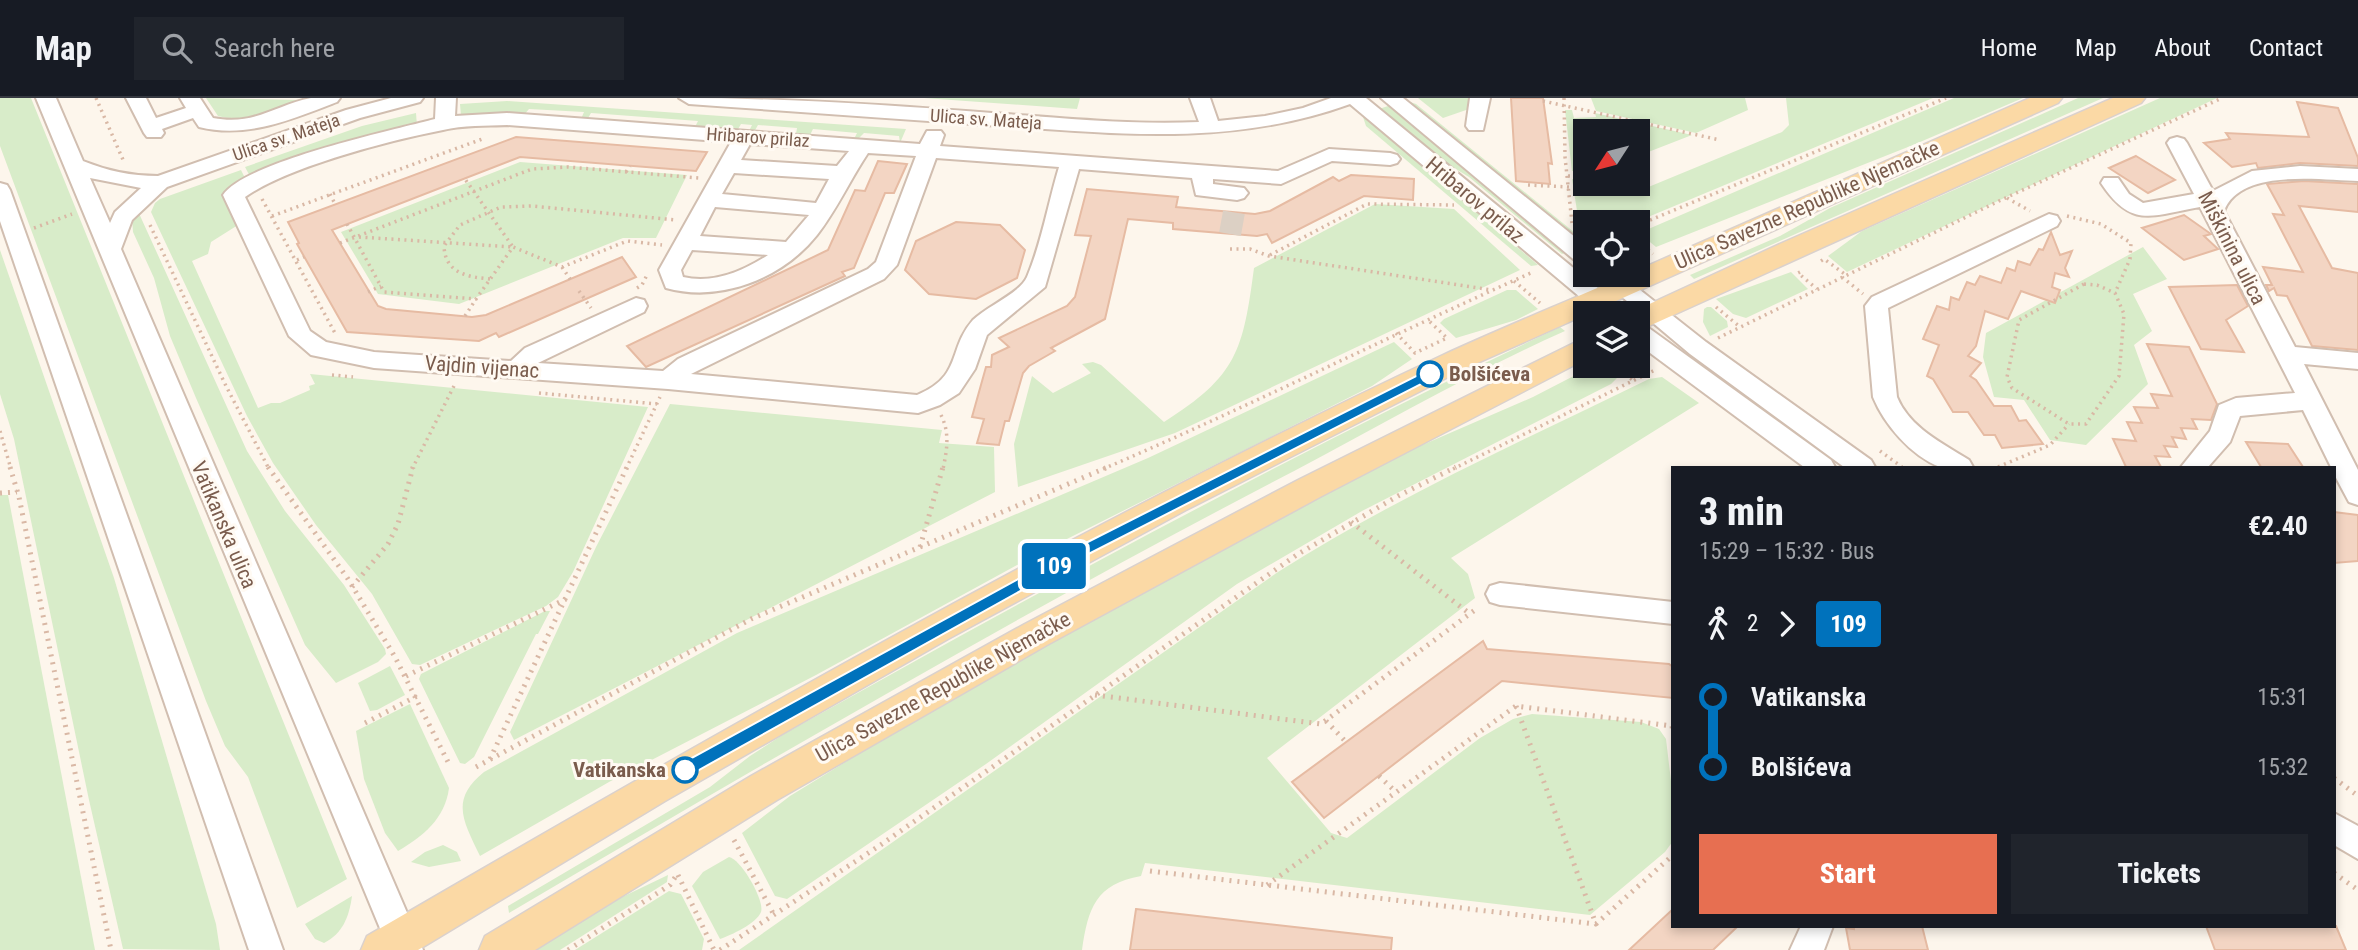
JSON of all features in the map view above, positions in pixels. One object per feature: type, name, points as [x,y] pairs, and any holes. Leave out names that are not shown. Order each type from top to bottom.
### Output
[{"type":"main road","name":"Ulica Savezne Republike Njemačke","points":[[396,946],[652,789],[1034,577],[1370,403],[1454,362],[2050,98]]},
{"type":"main road","name":"Ulica Savezne Republike Njemačke","points":[[1650,319],[1803,244],[2133,98]]},
{"type":"main road","name":"Ulica Savezne Republike Njemačke","points":[[499,950],[685,833],[967,670],[1573,354]]},
{"type":"street","name":"Vatikanska ulica","points":[[46,98],[396,946]]},
{"type":"street","points":[[136,98],[152,130],[193,104],[206,123],[228,127],[243,126],[330,98]]},
{"type":"street","name":"Ulica sv. Mateja","points":[[160,182],[354,114],[414,98]]},
{"type":"street","points":[[252,183],[374,141],[445,123],[446,98]]},
{"type":"street","name":"Ulica sv. Mateja","points":[[690,98],[1152,130],[1274,121],[1326,108],[1352,98]]},
{"type":"street","points":[[1200,98],[1210,126]]},
{"type":"street","name":"Ulica sv. Mateja","points":[[1210,126],[1300,98]]},
{"type":"street","name":"Hribarov prilaz","points":[[1352,98],[1610,294]]},
{"type":"street","name":"Hribarov prilaz","points":[[1391,98],[1573,247]]},
{"type":"street","points":[[1476,126],[1480,98]]},
{"type":"street","points":[[668,380],[686,365],[876,274],[886,265],[940,116]]},
{"type":"street","name":"Hribarov prilaz","points":[[445,123],[507,118],[1202,172],[1203,190],[1234,218]]},
{"type":"street","points":[[744,136],[729,166],[702,195],[676,236],[670,270],[674,284],[687,288],[710,288],[736,280],[778,258],[807,234],[824,210],[842,173],[862,145]]},
{"type":"street","name":"Miškinina ulica","points":[[2245,180],[2217,174],[2181,151],[2358,495]]},
{"type":"street","points":[[1234,218],[1281,178],[1329,155],[1390,159]]},
{"type":"street","points":[[668,380],[888,403],[918,404],[928,401],[948,388],[963,369],[970,345],[979,330],[1003,309],[1026,296],[1037,282],[1072,160]]},
{"type":"street","points":[[74,164],[110,179],[130,183],[160,182]]},
{"type":"street","points":[[729,166],[842,173]]},
{"type":"street","points":[[2110,183],[2122,199],[2139,210],[2210,206],[2219,195],[2245,180],[2300,172],[2358,175]]},
{"type":"street","points":[[110,249],[123,216],[160,182]]},
{"type":"street","name":"Vajdin vijenac","points":[[252,183],[242,186],[234,195],[301,336],[319,349],[374,360],[668,380]]},
{"type":"street","points":[[0,190],[266,950]]},
{"type":"street","points":[[702,195],[824,210]]},
{"type":"street","points":[[1959,466],[1900,425],[1889,411],[1885,397],[1876,306],[2049,221]]},
{"type":"street","points":[[676,236],[789,249]]},
{"type":"street","points":[[517,369],[533,354],[632,299]]},
{"type":"street","points":[[1650,326],[1710,357],[1861,466]]},
{"type":"street","points":[[1650,328],[1821,466]]},
{"type":"street","points":[[2286,354],[2358,361]]},
{"type":"street","points":[[2195,466],[2221,435],[2228,411],[2236,407],[2310,401]]},
{"type":"street","points":[[2336,501],[2358,503]]},
{"type":"street","points":[[1500,594],[1671,613]]},
{"type":"street","points":[[2336,828],[2358,844]]},
{"type":"street","points":[[1807,950],[1816,928]]},
{"type":"path","points":[[96,98],[125,166]]},
{"type":"path","points":[[1564,98],[1562,105],[1573,227]]},
{"type":"path","points":[[1650,220],[1946,98]]},
{"type":"path","points":[[1713,340],[2222,98]]},
{"type":"path","points":[[1544,102],[1720,140]]},
{"type":"path","points":[[272,216],[493,136]]},
{"type":"path","points":[[447,152],[452,160]]},
{"type":"path","points":[[626,172],[630,166]]},
{"type":"path","points":[[340,243],[472,191],[544,167],[701,177],[702,195]]},
{"type":"path","points":[[1568,176],[1573,176]]},
{"type":"path","points":[[465,179],[513,247]]},
{"type":"path","points":[[252,183],[338,338]]},
{"type":"path","points":[[1517,184],[1569,187]]},
{"type":"path","points":[[330,194],[335,204]]},
{"type":"path","points":[[1269,256],[1367,204],[1454,205]]},
{"type":"path","points":[[491,279],[457,273],[447,264],[443,254],[445,243],[460,225],[487,211],[518,205],[677,220]]},
{"type":"path","points":[[657,256],[663,245],[676,236],[677,220],[683,209]]},
{"type":"path","points":[[30,230],[76,212]]},
{"type":"path","points":[[2049,221],[2062,216],[2077,217],[2120,233],[2131,243],[2130,259],[2115,293]]},
{"type":"path","points":[[1234,218],[1250,249],[1269,256],[1493,290]]},
{"type":"path","points":[[347,224],[384,292],[476,299]]},
{"type":"path","points":[[150,225],[226,386],[270,471],[352,587],[417,696],[448,762]]},
{"type":"path","points":[[355,237],[513,247],[562,267],[572,282]]},
{"type":"path","points":[[562,267],[627,241],[663,245]]},
{"type":"path","points":[[465,316],[513,247]]},
{"type":"path","points":[[296,260],[304,257]]},
{"type":"path","points":[[1815,264],[1824,260],[1846,275]]},
{"type":"path","points":[[632,299],[652,266]]},
{"type":"path","points":[[476,767],[751,620],[1186,434],[1395,333],[1542,268]]},
{"type":"path","points":[[1807,268],[1798,273],[1817,289]]},
{"type":"path","points":[[2084,284],[2097,285],[2115,293],[2124,314],[2119,376],[2086,424],[2069,424],[2012,388],[2007,377],[2019,320],[2084,284]]},
{"type":"path","points":[[369,292],[382,286]]},
{"type":"path","points":[[579,291],[591,308],[579,313]]},
{"type":"path","points":[[1709,301],[1740,327]]},
{"type":"path","points":[[323,310],[332,306]]},
{"type":"path","points":[[1395,333],[1415,353],[1447,338],[1427,319]]},
{"type":"path","points":[[677,874],[717,950],[879,846],[1249,587],[1351,523],[1410,490],[1667,365]]},
{"type":"path","points":[[1629,378],[1634,382]]},
{"type":"path","points":[[490,760],[668,380]]},
{"type":"path","points":[[352,587],[388,544],[398,524],[409,475],[454,386]]},
{"type":"path","points":[[920,548],[949,444],[946,420],[928,401]]},
{"type":"path","points":[[2000,466],[2050,445],[2069,424]]},
{"type":"path","points":[[0,431],[17,492],[111,950]]},
{"type":"path","points":[[0,493],[17,492]]},
{"type":"path","points":[[1095,695],[1321,724],[1473,612],[1351,523]]},
{"type":"path","points":[[406,676],[567,598]]},
{"type":"path","points":[[365,723],[417,696]]},
{"type":"path","points":[[1267,885],[1516,706],[1671,726]]},
{"type":"path","points":[[1516,706],[1596,924]]},
{"type":"path","points":[[1326,721],[1346,742]]},
{"type":"path","points":[[1379,776],[1396,792]]},
{"type":"path","points":[[2336,780],[2358,796]]},
{"type":"path","points":[[722,847],[734,840],[774,915]]},
{"type":"path","points":[[1150,871],[1596,924],[1671,857]]},
{"type":"path","points":[[568,950],[670,885],[677,874],[689,868]]},
{"type":"path","points":[[2336,874],[2358,892]]},
{"type":"green space","points":[[0,98],[31,98],[347,879],[297,908],[248,777],[225,746],[206,701],[0,146]]},
{"type":"green space","points":[[206,98],[298,100],[269,112],[228,118],[218,116]]},
{"type":"green space","points":[[924,98],[1080,98],[1077,109]]},
{"type":"green space","points":[[1418,98],[1476,98],[1469,109],[1443,118]]},
{"type":"green space","points":[[1591,98],[1745,98],[1748,110],[1696,133],[1650,123],[1650,119],[1632,119],[1596,111]]},
{"type":"green space","points":[[1786,98],[1933,98],[1650,216],[1650,210],[1577,210],[1575,196],[1650,196],[1650,186],[1782,132],[1789,125]]},
{"type":"green space","points":[[1954,98],[2023,98],[1913,145],[1656,247],[1650,242],[1650,228]]},
{"type":"green space","points":[[2078,98],[2103,98],[1694,279],[1690,275],[1780,236],[1830,208]]},
{"type":"green space","points":[[2160,98],[2217,98],[1847,272],[1828,256],[1862,231]]},
{"type":"green space","points":[[1404,100],[1416,104],[1573,231],[1573,234]]},
{"type":"green space","points":[[507,101],[906,129],[900,143],[899,136],[864,133],[857,140],[854,139],[857,133],[813,129],[810,135],[804,137],[796,134],[797,128],[758,125],[754,132],[749,131],[752,125],[741,124],[737,131],[694,129],[698,121],[591,113],[587,120],[581,119],[584,112],[529,109],[523,116],[461,116],[460,104]]},
{"type":"green space","points":[[1388,106],[1567,252],[1562,254],[1469,177],[1441,160],[1379,109]]},
{"type":"green space","points":[[1565,110],[1572,110],[1574,118],[1596,117],[1595,113],[1621,119],[1573,119],[1572,171]]},
{"type":"green space","points":[[416,113],[417,126],[252,180],[245,167],[362,126]]},
{"type":"green space","points":[[1363,117],[1370,120],[1538,265],[1531,266],[1366,126]]},
{"type":"green space","points":[[1650,125],[1692,135],[1650,151]]},
{"type":"green space","points":[[520,162],[687,175],[656,238],[623,238],[459,304],[378,294],[341,232]]},
{"type":"green space","points":[[241,170],[247,182],[226,190],[241,216],[238,225],[211,242],[208,254],[192,261],[258,408],[280,403],[310,390],[309,386],[315,384],[310,374],[648,407],[573,572],[558,597],[546,606],[420,665],[412,664],[372,594],[316,525],[273,463],[247,416],[151,212],[160,199]]},
{"type":"green space","points":[[1375,204],[1454,209],[1520,270],[1175,433],[1018,487],[1014,444],[1032,376],[1053,393],[1091,373],[1082,364],[1093,362],[1101,365],[1164,422],[1207,390],[1222,375],[1232,359],[1246,321],[1254,268]]},
{"type":"green space","points":[[137,209],[247,451],[285,511],[344,585],[385,649],[386,654],[378,662],[336,683],[305,645],[196,398],[170,336],[154,278],[133,232],[132,218]]},
{"type":"green space","points":[[2143,247],[2167,279],[2133,294],[2152,331],[2134,345],[2148,384],[2086,445],[2050,440],[2024,400],[1994,397],[1983,357],[1986,333]]},
{"type":"green space","points":[[0,250],[114,578],[216,924],[220,950],[123,949],[89,800],[14,439],[0,394]]},
{"type":"green space","points":[[1791,272],[1808,289],[1746,318],[1733,314],[1716,299]]},
{"type":"green space","points":[[1507,290],[1516,290],[1538,309],[1516,320],[1456,338],[1440,323],[1444,319]]},
{"type":"green space","points":[[1711,307],[1727,321],[1728,327],[1710,336],[1703,322],[1704,309]]},
{"type":"green space","points":[[1560,327],[1565,331],[1429,398],[998,631],[509,913],[508,906],[710,787],[784,734],[1072,575],[1265,473]]},
{"type":"green space","points":[[1394,342],[1412,359],[1372,386],[1041,552],[816,675],[609,782],[480,856],[465,822],[463,802],[473,782],[484,772],[737,633],[1148,458]]},
{"type":"green space","points":[[1573,376],[1617,378],[1611,384],[1362,511],[1237,584],[986,764],[787,899],[775,896],[742,833],[790,796],[1062,635],[1397,456],[1533,397]]},
{"type":"green space","points":[[1662,377],[1699,403],[1451,558],[1468,574],[1475,598],[1267,758],[1331,833],[1347,838],[1480,738],[1513,719],[1532,714],[1641,722],[1659,729],[1666,739],[1671,781],[1671,844],[1665,852],[1590,915],[1145,863],[1141,876],[1114,885],[1097,900],[1087,922],[1082,950],[739,950],[1278,572],[1368,519],[1461,470],[1649,379]]},
{"type":"green space","points":[[670,404],[942,430],[939,443],[994,447],[995,492],[514,740],[510,732],[596,547]]},
{"type":"green space","points":[[0,495],[8,495],[95,950],[0,950]]},
{"type":"green space","points":[[545,611],[550,611],[474,757],[465,764],[460,763],[419,679],[421,674]]},
{"type":"green space","points":[[390,666],[405,695],[370,711],[358,683]]},
{"type":"green space","points":[[410,704],[449,788],[438,818],[416,839],[398,851],[385,833],[364,779],[356,731]]},
{"type":"green space","points":[[443,845],[457,852],[461,861],[429,867],[411,862],[425,852]]},
{"type":"green space","points":[[729,857],[740,865],[751,881],[761,912],[749,925],[720,939],[692,886],[703,872]]},
{"type":"green space","points":[[668,875],[667,882],[560,950],[534,950],[593,911]]},
{"type":"green space","points":[[669,891],[681,894],[704,939],[702,950],[575,950]]},
{"type":"green space","points":[[352,896],[347,917],[336,934],[324,943],[315,939],[305,924]]},
{"type":"building","points":[[1511,98],[1543,98],[1552,164],[1548,163],[1550,184],[1516,181]]},
{"type":"building","points":[[2297,102],[2338,108],[2358,158],[2358,166],[2300,163],[2258,168],[2256,163],[2232,167],[2204,143],[2230,139],[2226,133],[2309,137]]},
{"type":"building","points":[[516,137],[707,152],[696,171],[520,157],[332,230],[378,306],[386,309],[472,317],[486,315],[622,257],[636,277],[499,337],[496,333],[479,341],[347,332],[297,244],[299,243],[288,222]]},
{"type":"building","points":[[2136,156],[2175,180],[2148,193],[2109,168]]},
{"type":"building","points":[[878,161],[907,164],[894,193],[885,193],[854,268],[842,272],[845,276],[646,367],[627,346],[828,250],[855,190],[865,191]]},
{"type":"building","points":[[1351,175],[1414,179],[1413,200],[1364,196],[1272,243],[1267,234],[1257,236],[1173,229],[1173,223],[1128,219],[1105,319],[1051,348],[1055,351],[1029,366],[1023,373],[999,445],[977,443],[984,419],[972,417],[986,367],[991,367],[992,355],[1009,347],[999,338],[1067,306],[1075,297],[1091,236],[1075,235],[1087,189],[1178,197],[1176,207],[1255,214],[1270,211],[1333,177],[1339,181]]},
{"type":"building","points":[[2304,181],[2358,184],[2358,212],[2299,206],[2332,268],[2358,273],[2358,350],[2312,346],[2287,296],[2277,295],[2274,288],[2269,291],[2266,285],[2272,285],[2263,267],[2303,272],[2273,214],[2284,215],[2267,184]]},
{"type":"building","points":[[2184,215],[2211,234],[2204,236],[2218,249],[2184,260],[2142,228]]},
{"type":"building","points":[[956,222],[1000,225],[1025,250],[1017,278],[976,299],[929,294],[905,270],[916,241]]},
{"type":"building","points":[[2051,232],[2060,255],[2072,251],[2065,268],[2069,277],[2055,273],[2052,287],[2060,290],[2055,303],[2021,291],[2008,319],[1985,311],[1976,346],[1968,356],[1981,363],[1970,376],[1976,380],[1994,406],[2011,406],[2019,421],[2026,420],[2043,444],[2002,448],[1995,435],[1984,435],[1968,412],[1953,412],[1933,379],[1927,376],[1939,345],[1923,339],[1937,306],[1949,310],[1951,297],[1959,300],[1967,282],[1975,285],[1980,276],[2001,283],[2007,268],[2015,271],[2018,261],[2030,265],[2039,249],[2043,250]]},
{"type":"building","points":[[2237,285],[2248,306],[2226,320],[2244,352],[2201,349],[2169,287]]},
{"type":"building","points":[[2147,344],[2189,347],[2217,404],[2211,420],[2192,419],[2197,429],[2181,428],[2186,439],[2172,437],[2177,447],[2164,446],[2170,457],[2155,456],[2160,466],[2126,466],[2113,439],[2136,441],[2127,422],[2142,423],[2134,407],[2158,408],[2151,394],[2172,396]]},
{"type":"building","points":[[2246,442],[2288,444],[2302,466],[2260,466]]},
{"type":"building","points":[[2336,512],[2358,515],[2358,561],[2336,563]]},
{"type":"building","points":[[1483,641],[1487,649],[1671,666],[1671,698],[1502,681],[1324,818],[1292,782]]},
{"type":"building","points":[[1136,909],[1392,938],[1391,950],[1130,950]]},
{"type":"building","points":[[1671,911],[1671,928],[1736,928],[1713,950],[1629,950]]},
{"type":"building","points":[[2336,926],[2346,950],[2215,950],[2207,928]]},
{"type":"building","points":[[1846,928],[1922,928],[1928,950],[1850,950]]},
{"type":"tunnel","points":[[1230,234],[1234,212]]},
{"type":"bus line","name":"109","points":[[685,770],[1065,560],[1430,374]]},
{"type":"place","name":"Bolšićeva","points":[[1430,374]]},
{"type":"place","name":"Vatikanska","points":[[685,770]]}]
